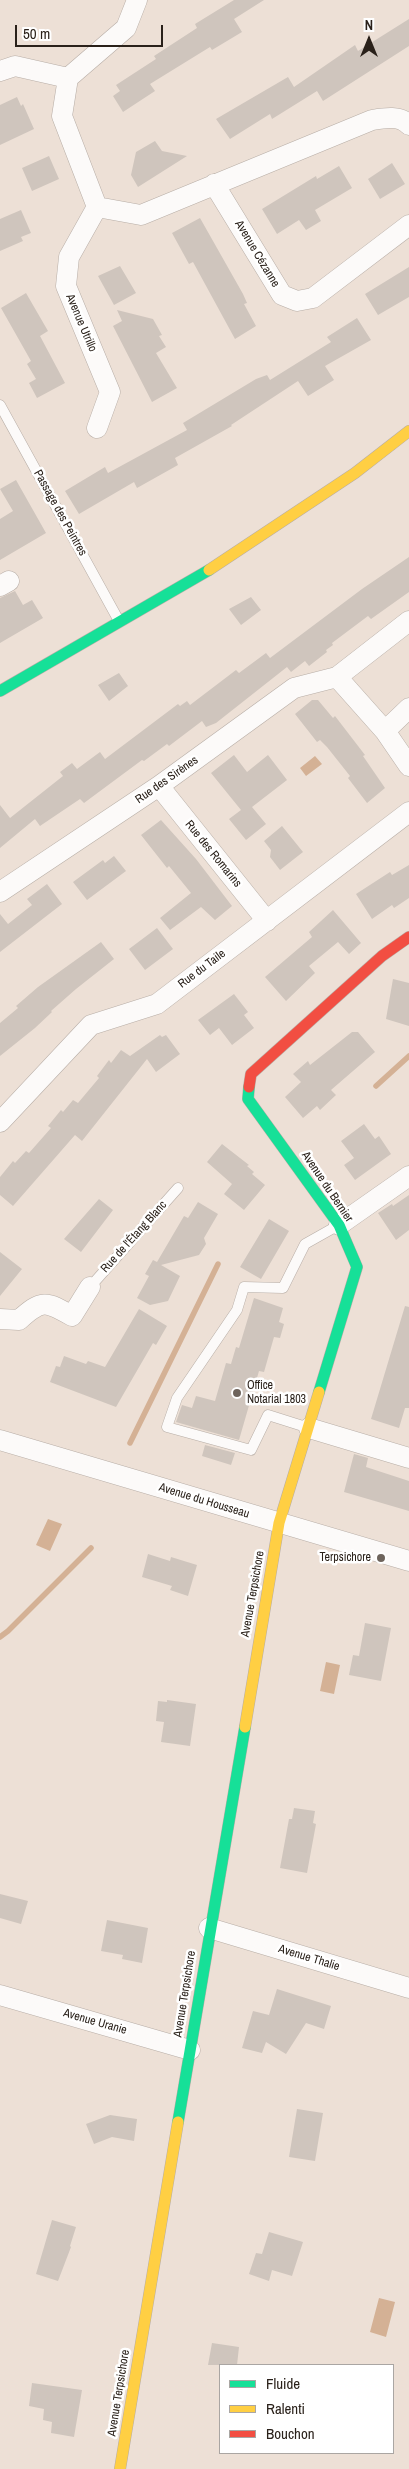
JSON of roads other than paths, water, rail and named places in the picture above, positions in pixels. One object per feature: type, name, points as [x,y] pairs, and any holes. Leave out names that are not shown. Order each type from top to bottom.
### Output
[{"type":"street","points":[[137,0],[126,28],[68,78],[62,116],[97,208],[141,215],[372,120],[389,118],[405,121],[409,126]]},
{"type":"street","points":[[0,71],[15,66],[68,78]]},
{"type":"street","name":"Avenue Cézanne","points":[[214,184],[282,295],[297,301],[313,298],[409,224]]},
{"type":"street","name":"Avenue Utrillo","points":[[97,208],[69,257],[66,286],[110,392],[97,428]]},
{"type":"street","points":[[0,691],[220,564],[355,473],[409,431]]},
{"type":"street","points":[[409,621],[337,677],[385,731],[409,766]]},
{"type":"street","name":"Rue des Sirènes","points":[[0,892],[159,786],[294,688],[337,677]]},
{"type":"street","points":[[385,731],[409,708]]},
{"type":"street","name":"Rue des Romarins","points":[[159,786],[267,921]]},
{"type":"street","name":"Rue du Taile","points":[[0,1122],[91,1025],[157,1004],[409,812]]},
{"type":"street","name":"Avenue du Bernier","points":[[279,1523],[310,1428],[357,1267],[339,1225],[248,1099],[251,1074],[382,956],[409,937]]},
{"type":"street","points":[[339,1225],[409,1176]]},
{"type":"street","points":[[0,1319],[19,1320],[35,1305],[49,1303],[72,1316],[90,1287]]},
{"type":"street","points":[[310,1428],[409,1458]]},
{"type":"street","name":"Avenue du Housseau","points":[[0,1440],[409,1561]]},
{"type":"street","name":"Avenue Terpsichore","points":[[120,2469],[209,1928],[279,1523]]},
{"type":"street","name":"Avenue Thalie","points":[[209,1928],[409,1988]]},
{"type":"street","name":"Avenue Uranie","points":[[0,1995],[190,2050]]},
{"type":"lane","name":"Passage des Peintres","points":[[0,405],[120,622]]},
{"type":"lane","name":"Rue de l'Étang Blanc","points":[[90,1287],[178,1188]]},
{"type":"lane","points":[[310,1428],[268,1414],[251,1450],[167,1427],[177,1398],[237,1310],[244,1287],[283,1288],[305,1244],[339,1225]]},
{"type":"waterway","points":[[376,1086],[409,1056]]},
{"type":"waterway","points":[[130,1443],[218,1264]]},
{"type":"waterway","points":[[0,1637],[91,1548]]},
{"type":"place","name":"Office Notarial 1803","points":[[237,1393]]},
{"type":"place","name":"Terpsichore","points":[[381,1558]]}]
